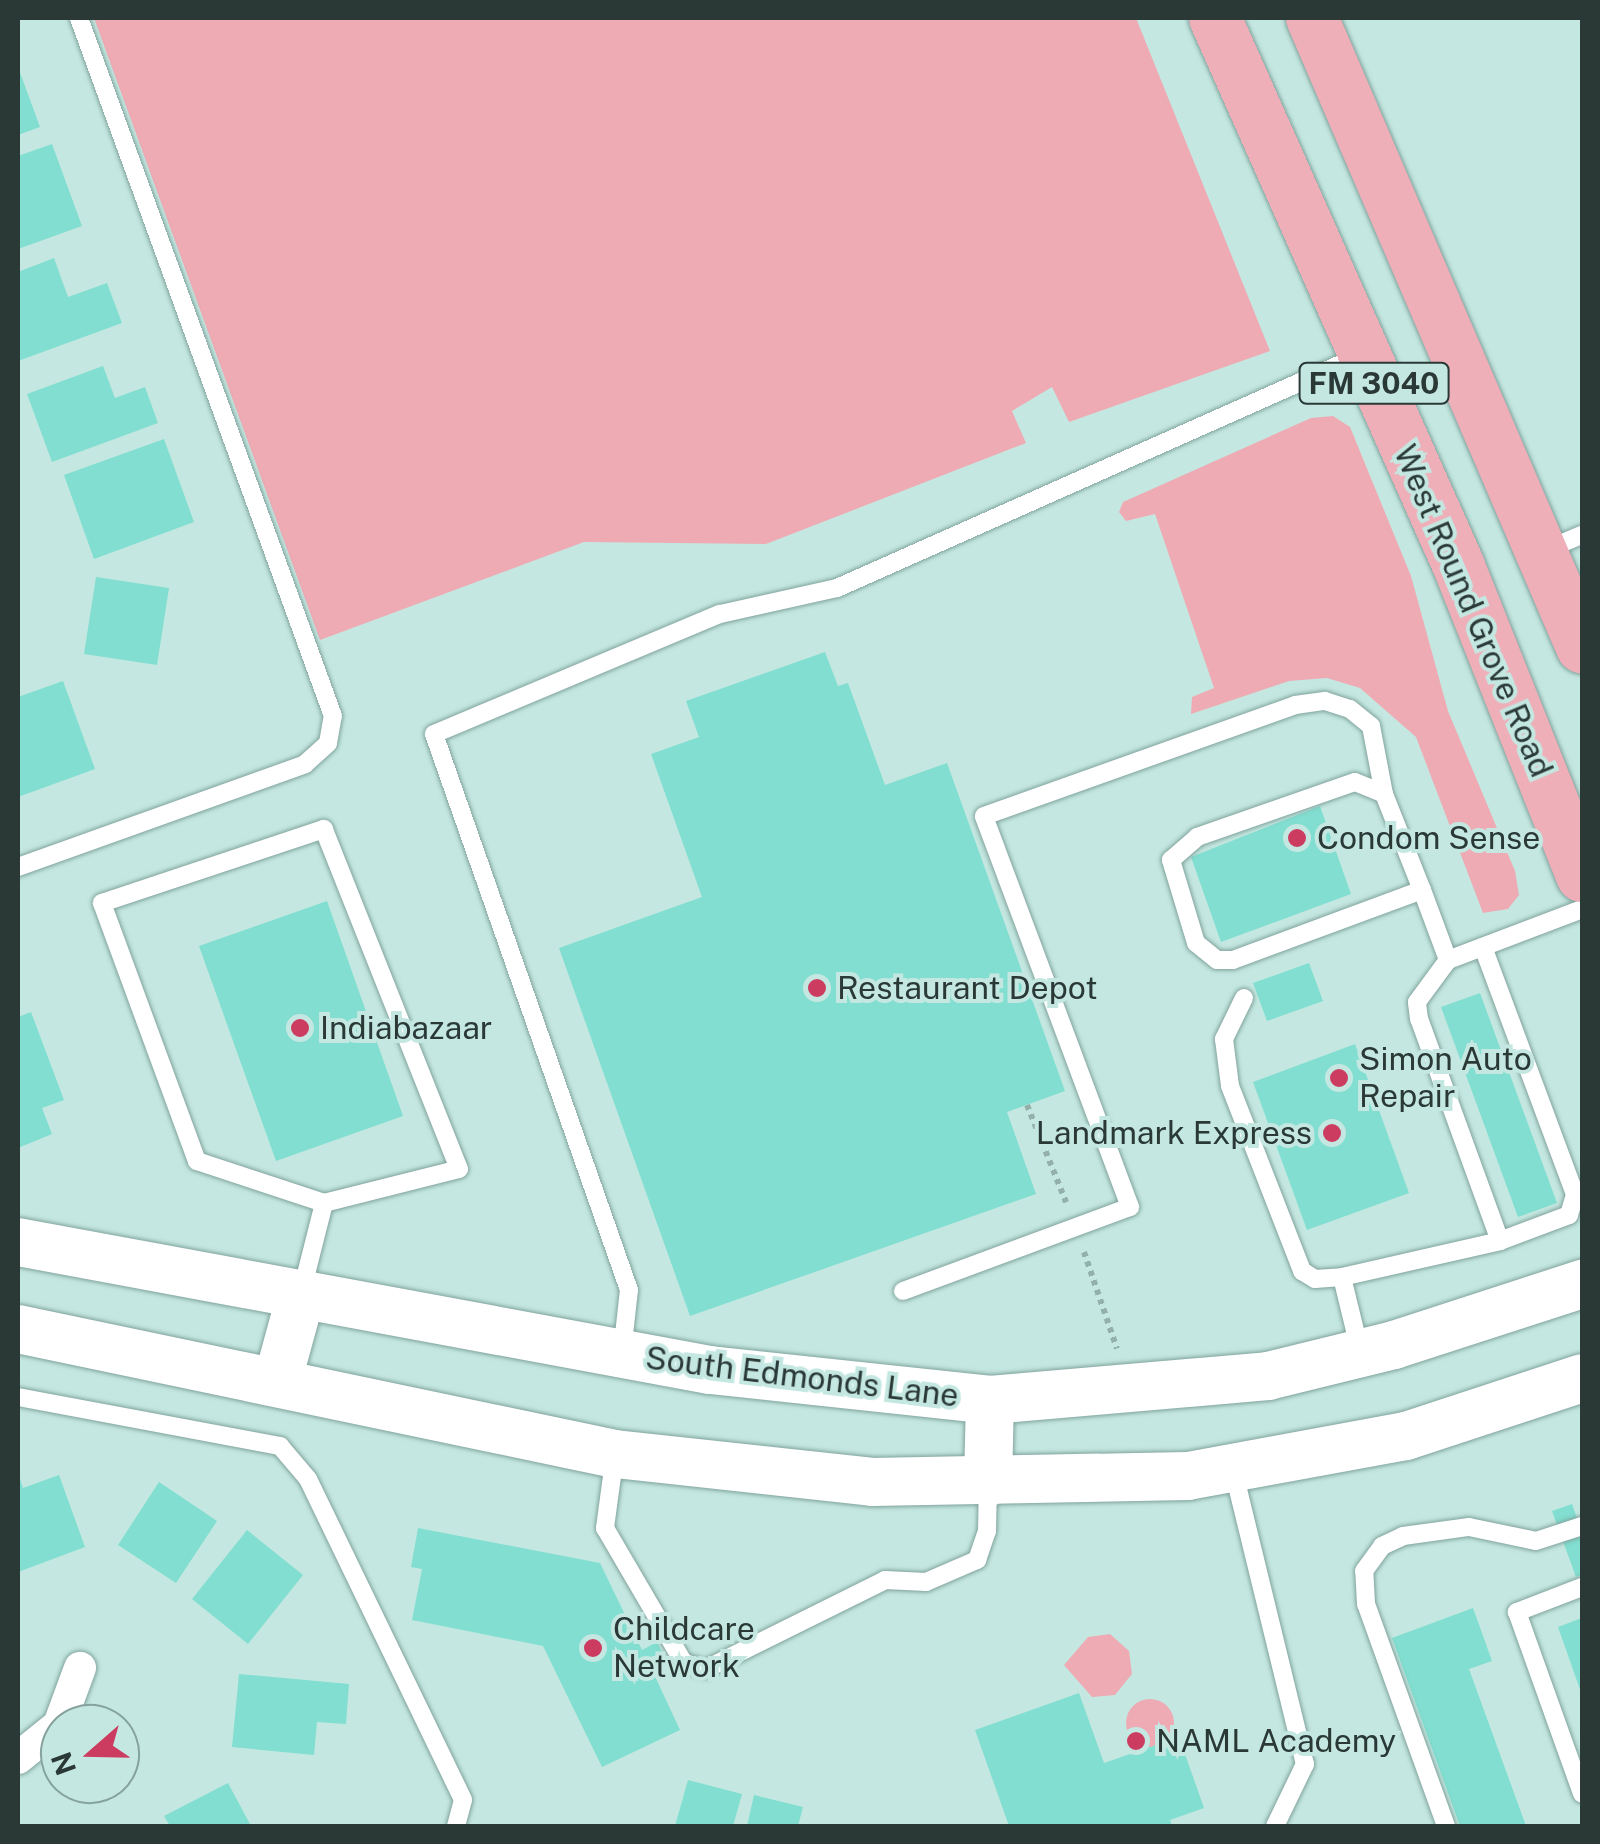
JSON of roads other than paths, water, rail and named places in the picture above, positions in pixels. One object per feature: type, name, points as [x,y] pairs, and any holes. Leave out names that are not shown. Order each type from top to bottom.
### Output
[{"type":"main road","name":"West Round Grove Road","points":[[1214,18],[1361,355],[1458,564],[1582,876]]},
{"type":"main road","name":"FM 3040","points":[[1312,18],[1561,544],[1582,647]]},
{"type":"main road","name":"South Edmonds Lane","points":[[18,1242],[622,1354],[990,1400],[1268,1376],[1582,1284]]},
{"type":"main road","points":[[278,1379],[301,1294]]},
{"type":"main road","points":[[18,1328],[278,1379],[615,1454],[872,1482],[988,1482],[1233,1469],[1406,1436],[1582,1378]]},
{"type":"main road","points":[[988,1482],[990,1400]]},
{"type":"street","points":[[18,1758],[60,1725],[80,1668]]},
{"type":"lane","points":[[18,867],[305,764],[328,743],[332,716],[79,18]]},
{"type":"lane","points":[[622,1354],[629,1290],[434,734],[720,614],[838,588],[1361,355]]},
{"type":"lane","points":[[903,1292],[1130,1206],[984,816],[1295,705],[1325,701],[1350,709],[1370,726],[1384,794],[1448,960]]},
{"type":"lane","points":[[1384,794],[1355,782],[1325,787],[1197,838],[1171,860],[1175,891],[1196,943],[1216,960],[1233,960],[1422,890]]},
{"type":"lane","points":[[324,829],[459,1169],[324,1203],[197,1161],[102,903],[324,829]]},
{"type":"lane","points":[[1500,1240],[1419,1019],[1417,1002],[1448,960],[1582,909]]},
{"type":"lane","points":[[1244,998],[1224,1039],[1230,1086],[1302,1271],[1315,1279],[1342,1278],[1500,1240],[1570,1216],[1575,1195],[1483,947]]},
{"type":"lane","points":[[301,1294],[324,1203]]},
{"type":"lane","points":[[1342,1278],[1360,1352]]},
{"type":"lane","points":[[18,1398],[280,1446],[308,1479],[464,1800],[456,1826]]},
{"type":"lane","points":[[615,1454],[606,1528],[684,1664],[706,1669],[885,1580],[926,1582],[977,1560],[987,1531],[988,1482]]},
{"type":"lane","points":[[1233,1469],[1305,1764],[1275,1826]]},
{"type":"lane","points":[[1446,1826],[1366,1604],[1364,1571],[1382,1546],[1403,1536],[1469,1527],[1536,1542],[1582,1526]]},
{"type":"lane","points":[[1582,1586],[1518,1612],[1582,1794]]},
{"type":"place","name":"Condom Sense","points":[[1297,838]]},
{"type":"place","name":"Restaurant Depot","points":[[817,988]]},
{"type":"place","name":"Indiabazaar","points":[[300,1028]]},
{"type":"place","name":"Simon Auto Repair","points":[[1339,1078]]},
{"type":"place","name":"Landmark Express","points":[[1332,1133]]},
{"type":"place","name":"Childcare Network","points":[[593,1648]]},
{"type":"place","name":"NAML Academy","points":[[1136,1741]]}]
